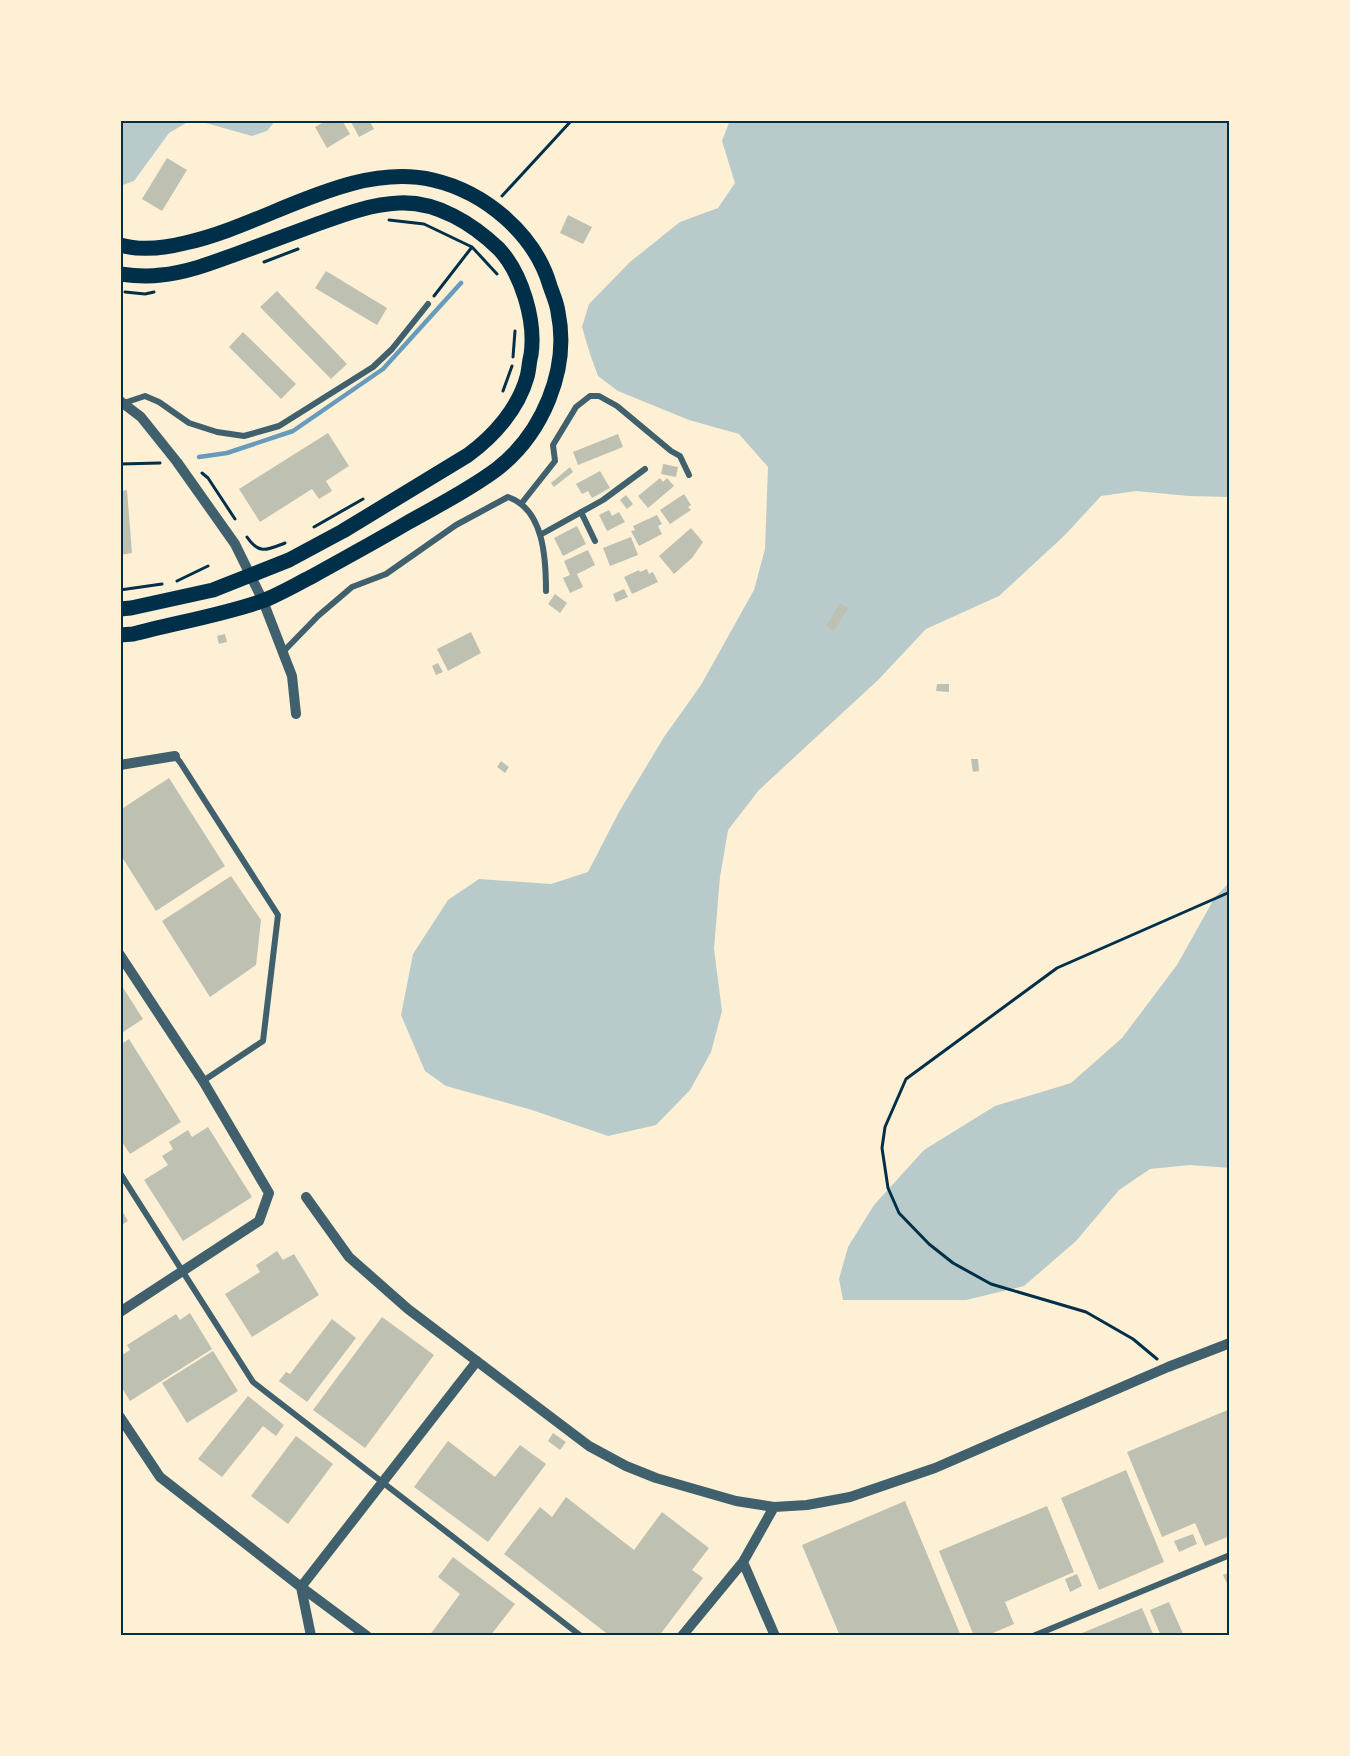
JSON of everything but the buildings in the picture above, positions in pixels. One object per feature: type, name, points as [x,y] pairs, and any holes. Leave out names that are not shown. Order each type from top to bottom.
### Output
[{"type":"highway","points":[[120,245],[164,248],[206,239],[350,183],[399,176],[441,182],[492,206],[531,246],[548,277],[559,313],[560,349],[555,380],[533,430],[519,449],[480,481],[362,549],[263,601],[133,634],[120,635]]},
{"type":"highway","points":[[120,274],[163,275],[208,264],[353,211],[399,202],[426,205],[469,224],[506,257],[520,283],[532,331],[527,377],[518,399],[495,431],[482,445],[468,455],[343,531],[289,560],[213,590],[120,609]]},
{"type":"street","points":[[122,402],[145,396],[159,402],[189,423],[217,432],[244,436],[279,426],[373,367],[392,349],[428,304]]},
{"type":"street","points":[[521,504],[555,461],[552,445],[576,407],[590,396],[599,396],[617,406],[680,456],[689,474]]},
{"type":"street","points":[[122,402],[141,417],[177,462],[235,544],[263,601],[292,676],[296,714]]},
{"type":"street","points":[[540,535],[603,500],[645,469]]},
{"type":"street","points":[[283,652],[318,616],[352,587],[386,574],[456,525],[508,497],[518,500],[531,514],[540,535],[546,566],[546,591]]},
{"type":"street","points":[[581,512],[595,541]]},
{"type":"street","points":[[120,765],[175,756],[278,915],[263,1041],[203,1081]]},
{"type":"street","points":[[120,955],[203,1081],[269,1193],[260,1221],[120,1312]]},
{"type":"street","points":[[120,1173],[253,1382],[581,1636]]},
{"type":"street","points":[[306,1197],[349,1257],[408,1309],[589,1446],[656,1479],[736,1501],[774,1507],[807,1505],[850,1497],[935,1468],[1168,1367],[1230,1343]]},
{"type":"street","points":[[311,1636],[302,1587],[477,1361]]},
{"type":"street","points":[[120,1416],[160,1477],[367,1636]]},
{"type":"street","points":[[682,1636],[743,1562],[774,1507]]},
{"type":"street","points":[[1033,1636],[1230,1555]]},
{"type":"street","points":[[743,1562],[775,1636]]},
{"type":"path","points":[[492,206],[572,120]]},
{"type":"path","points":[[428,304],[472,247]]},
{"type":"path","points":[[120,464],[177,462]]},
{"type":"path","points":[[174,582],[208,566]]},
{"type":"path","points":[[120,590],[163,584]]},
{"type":"path","points":[[1151,1354],[1133,1339],[1086,1312],[991,1284],[954,1263],[929,1244],[899,1213],[888,1188],[882,1148],[885,1127],[906,1079],[1057,968],[1230,892]]},
{"type":"shaded area","points":[[120,120],[191,120],[169,133],[134,181],[120,186]]},
{"type":"shaded area","points":[[195,120],[276,120],[267,131],[252,136]]},
{"type":"shaded area","points":[[730,120],[1230,120],[1230,495],[1228,497],[1189,496],[1136,491],[1101,496],[1065,535],[999,596],[926,629],[878,680],[759,790],[728,830],[720,877],[714,949],[722,1011],[711,1052],[690,1090],[656,1125],[608,1136],[532,1110],[446,1086],[425,1071],[401,1015],[413,954],[448,900],[479,879],[551,884],[588,872],[619,812],[664,737],[701,685],[754,590],[765,549],[768,467],[739,434],[689,420],[618,391],[598,376],[582,327],[589,304],[630,262],[680,222],[718,208],[735,183],[722,141]]},
{"type":"shaded area","points":[[1230,882],[1230,1168],[1190,1165],[1150,1169],[1119,1190],[1076,1241],[1024,1286],[966,1300],[843,1300],[839,1279],[848,1247],[874,1205],[924,1150],[995,1106],[1071,1083],[1122,1038],[1177,965],[1215,897]]},
{"type":"waterway","points":[[199,457],[227,453],[293,431],[383,369],[461,283]]}]
